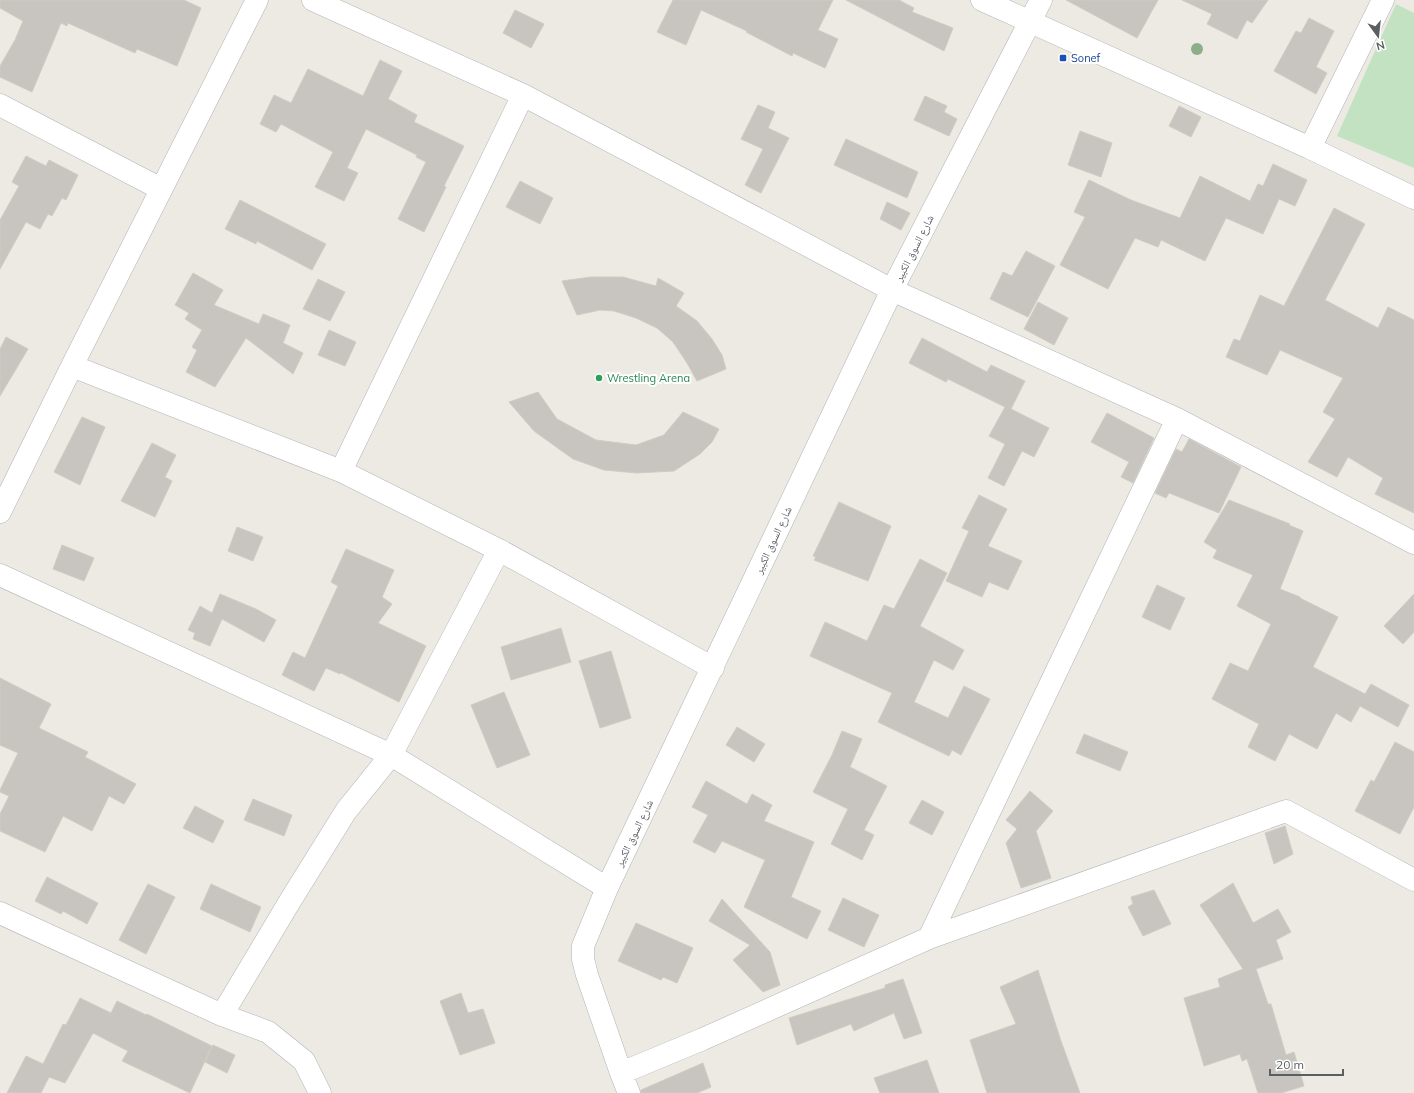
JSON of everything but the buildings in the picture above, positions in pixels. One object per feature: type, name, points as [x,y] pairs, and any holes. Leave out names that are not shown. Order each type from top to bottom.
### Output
[{"type":"street","points":[[0,512],[257,0]]},
{"type":"street","points":[[314,0],[523,95],[892,290],[1177,419],[1414,543]]},
{"type":"street","points":[[982,0],[1310,148],[1414,198]]},
{"type":"street","name":"شارع السوق الكبير","points":[[629,1093],[587,975],[582,959],[583,946],[607,888],[892,290],[1041,0]]},
{"type":"street","points":[[1310,148],[1383,0]]},
{"type":"street","points":[[341,471],[523,95]]},
{"type":"street","points":[[0,105],[162,189]]},
{"type":"street","points":[[72,366],[341,471],[499,550],[712,668]]},
{"type":"street","points":[[929,938],[1177,419]]},
{"type":"street","points":[[222,1015],[346,811],[391,755],[499,550]]},
{"type":"street","points":[[0,575],[391,755],[607,888]]},
{"type":"street","points":[[621,1073],[703,1039],[929,938],[1286,811],[1414,880]]},
{"type":"street","points":[[0,913],[222,1015],[268,1032],[304,1061],[320,1093]]},
{"type":"green space","points":[[1396,4],[1414,13],[1414,168],[1337,136]]},
{"type":"place","name":"Sonef","points":[[1063,58]]},
{"type":"place","name":"Wrestling Arena","points":[[599,378]]}]
